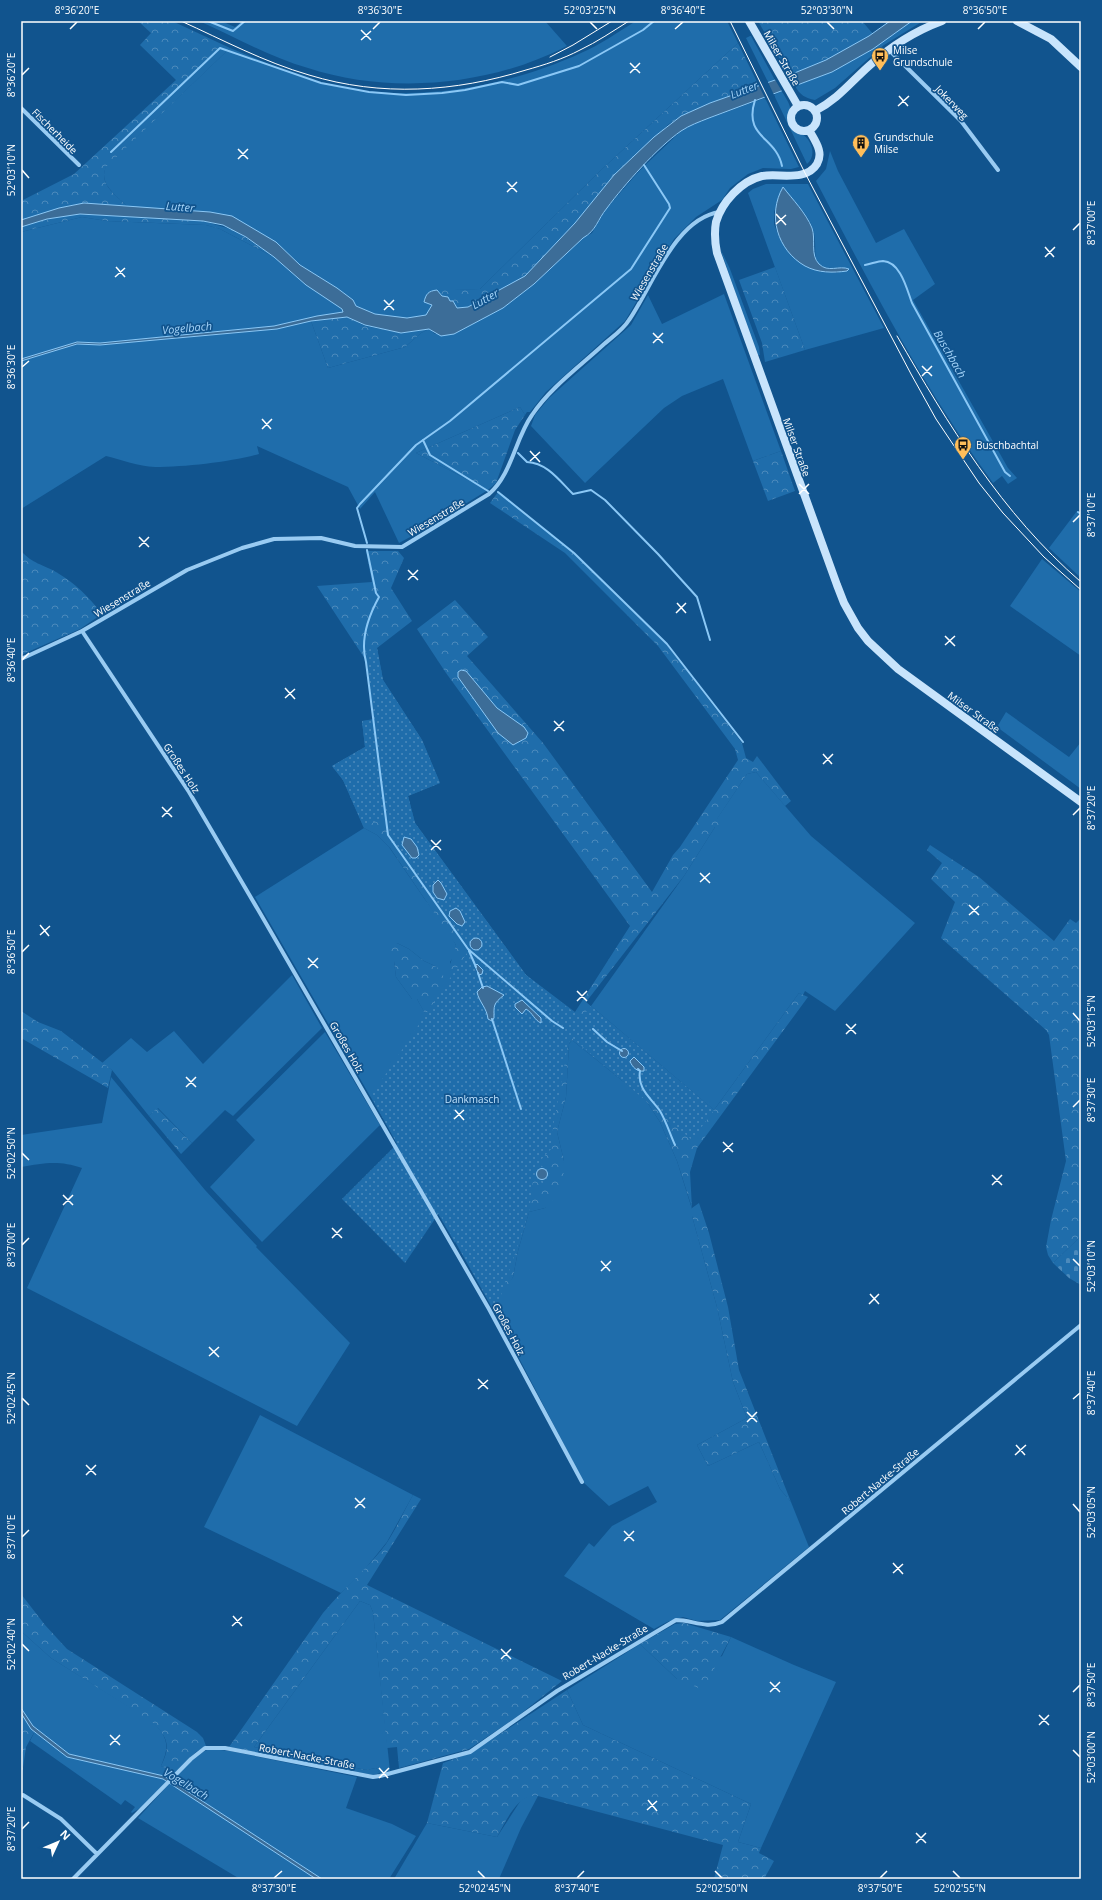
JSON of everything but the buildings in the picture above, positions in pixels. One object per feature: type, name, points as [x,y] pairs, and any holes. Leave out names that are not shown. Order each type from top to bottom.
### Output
[{"type":"main road","name":"Milser Straße","points":[[750,21],[798,106]]},
{"type":"main road","points":[[815,111],[834,100],[870,65],[889,50],[917,32],[942,21]]},
{"type":"main road","points":[[1017,21],[1051,39],[1081,67]]},
{"type":"main road","points":[[806,105],[815,111],[817,120],[814,127],[804,131],[796,129],[791,121],[792,112],[798,106],[806,105]]},
{"type":"main road","name":"Milser Straße","points":[[808,130],[820,152],[817,164],[811,170],[799,175],[763,176],[742,185],[720,212],[715,232],[717,253],[837,585],[850,614],[868,641],[898,669],[1081,802]]},
{"type":"street","name":"Jokerweg","points":[[889,50],[962,121],[998,170]]},
{"type":"street","name":"Fischerheide","points":[[21,108],[79,165]]},
{"type":"street","name":"Wiesenstraße","points":[[21,659],[82,631],[187,570],[242,548],[274,539],[321,538],[355,546],[402,547],[489,494],[496,488],[501,479],[532,414],[547,396],[626,325],[672,247],[683,233],[701,218],[712,213],[720,212]]},
{"type":"street","name":"Großes Holz","points":[[82,631],[189,792],[256,906],[489,1309],[582,1482]]},
{"type":"street","name":"Robert-Nacke-Straße","points":[[73,1879],[172,1778],[205,1748],[225,1748],[373,1777],[470,1752],[557,1691],[672,1622],[686,1621],[705,1625],[722,1622],[1081,1325]]},
{"type":"street","points":[[23,1795],[61,1819],[97,1854]]},
{"type":"green space","points":[[138,21],[172,21],[230,48],[106,167],[104,179],[106,184],[128,207],[84,203],[21,220],[21,201],[74,174],[176,80],[140,45],[151,33]]},
{"type":"green space","points":[[199,21],[221,21],[235,27],[242,21],[545,21],[567,46],[537,60],[506,70],[473,78],[440,82],[373,82],[308,68],[266,53]]},
{"type":"green space","points":[[636,21],[727,21],[738,43],[599,172],[480,289],[430,291],[432,305],[427,315],[407,318],[375,314],[356,306],[353,300],[337,288],[300,265],[276,242],[219,214],[210,212],[128,207],[114,194],[106,184],[104,178],[106,166],[230,48],[283,70],[315,81],[348,88],[381,92],[416,93],[484,85],[550,66],[588,50]]},
{"type":"green space","points":[[758,21],[862,21],[873,34],[826,60],[789,75]]},
{"type":"green space","points":[[912,21],[923,21],[884,45],[835,88],[815,100],[803,96],[795,86],[832,72],[873,49]]},
{"type":"green space","points":[[750,36],[775,80],[768,82],[746,38]]},
{"type":"green space","points":[[738,43],[759,86],[710,103],[681,116],[669,124],[614,175],[575,223],[525,276],[468,307],[457,308],[453,301],[450,301],[448,297],[442,296],[437,290],[480,289],[599,172]]},
{"type":"green space","points":[[782,91],[790,106],[787,119],[789,125],[792,129],[802,134],[811,144],[812,157],[807,164],[774,95]]},
{"type":"green space","points":[[765,98],[799,167],[791,169],[763,168],[748,174],[730,188],[722,200],[696,217],[674,239],[625,321],[546,392],[530,412],[527,412],[525,415],[520,407],[416,453],[488,490],[410,537],[399,543],[375,492],[360,509],[348,487],[257,446],[259,454],[222,462],[180,466],[155,467],[136,464],[106,456],[21,509],[21,361],[77,344],[100,345],[277,329],[311,321],[328,368],[405,347],[421,333],[429,329],[435,334],[454,334],[503,308],[534,284],[583,238],[592,233],[606,209],[640,170],[680,132],[691,125]]},
{"type":"green space","points":[[830,151],[838,171],[876,243],[904,229],[935,284],[913,300],[1008,468],[1017,478],[1008,484],[1002,476],[993,483],[968,447],[921,373],[857,258],[816,181],[826,169]]},
{"type":"green space","points":[[766,184],[808,184],[884,328],[805,350],[748,193],[753,189]],"holes":[[[783,188],[804,212],[811,223],[815,238],[815,253],[818,264],[823,267],[831,268],[844,267],[838,273],[821,272],[806,267],[779,237],[774,224],[774,212]]]},
{"type":"green space","points":[[80,214],[203,221],[234,230],[274,257],[220,229],[206,225],[107,221],[82,217],[21,232],[21,227],[35,222]]},
{"type":"green space","points":[[82,217],[107,221],[206,225],[220,229],[274,257],[306,285],[342,309],[343,312],[317,316],[274,326],[100,343],[77,342],[21,359],[21,232]]},
{"type":"green space","points":[[720,248],[730,269],[759,347],[760,355],[757,355]]},
{"type":"green space","points":[[775,267],[805,350],[765,362],[762,343],[739,280]]},
{"type":"green space","points":[[724,294],[781,451],[753,461],[723,379],[682,396],[664,408],[585,483],[531,426],[535,415],[549,398],[631,325],[648,295],[662,324]]},
{"type":"green space","points":[[347,317],[365,326],[401,333],[429,329],[421,333],[405,347],[328,368],[311,321]]},
{"type":"green space","points":[[520,407],[525,415],[515,430],[496,483],[488,490],[416,453]]},
{"type":"green space","points":[[781,451],[795,491],[768,501],[753,461]]},
{"type":"green space","points":[[498,492],[574,553],[666,644],[742,743],[746,758],[753,762],[757,756],[791,801],[785,806],[756,772],[747,774],[717,819],[721,825],[715,827],[684,876],[586,1002],[714,1110],[799,993],[808,997],[697,1148],[690,1172],[692,1208],[677,1161],[660,1122],[645,1099],[572,1040],[569,1044],[566,1097],[557,1132],[564,1161],[563,1189],[545,1208],[529,1212],[518,1251],[513,1277],[505,1291],[493,1302],[465,1003],[449,968],[456,945],[390,848],[377,835],[364,828],[343,780],[332,766],[365,747],[362,721],[374,719],[367,662],[317,586],[372,582],[366,551],[398,551],[404,558],[391,588],[412,621],[377,648],[383,680],[422,740],[440,783],[408,796],[415,823],[526,975],[575,1012],[630,926],[446,673],[417,629],[455,600],[488,637],[467,656],[543,743],[652,892],[673,855],[680,847],[738,760],[735,749],[658,646],[565,553],[490,503]]},
{"type":"green space","points":[[1077,511],[1081,513],[1081,578],[1049,548]]},
{"type":"green space","points":[[21,551],[34,561],[70,581],[87,596],[102,614],[80,629],[21,655]]},
{"type":"green space","points":[[1042,559],[1081,592],[1081,656],[1010,606]]},
{"type":"green space","name":"Dankmasch","points":[[377,648],[383,680],[422,740],[440,783],[408,796],[415,823],[526,975],[581,1018],[591,1006],[714,1110],[692,1140],[571,1037],[568,1045],[553,1127],[552,1148],[539,1162],[540,1165],[550,1171],[546,1184],[533,1180],[529,1212],[495,1313],[439,1213],[405,1263],[342,1199],[397,1144],[371,1096],[469,950],[389,835],[386,815],[364,828],[343,780],[332,766],[365,747],[362,721],[374,720],[366,650]]},
{"type":"green space","points":[[1006,712],[1069,757],[1081,742],[1081,789],[997,727]]},
{"type":"green space","points":[[756,772],[811,836],[915,923],[835,1011],[805,991],[803,995],[799,993],[714,1110],[591,1006],[684,876],[715,827],[716,820],[747,774]]},
{"type":"green space","points":[[364,828],[377,835],[389,847],[449,932],[456,945],[455,955],[450,962],[465,1003],[455,1243],[255,897]],"holes":[[[397,943],[409,949],[424,961],[437,967],[425,1013],[417,999],[412,999],[396,977],[394,961]]]},
{"type":"green space","points":[[930,845],[979,877],[1054,941],[1070,919],[1076,923],[1081,918],[1081,1236],[1053,1263],[1048,1255],[1046,1247],[1051,1220],[1066,1161],[1049,1035],[1046,1030],[941,938],[955,902],[931,879],[942,863],[927,850]]},
{"type":"green space","points":[[397,943],[409,949],[424,961],[437,967],[447,981],[448,991],[429,1021],[417,999],[412,999],[396,977],[394,961],[389,947]]},
{"type":"green space","points":[[292,975],[322,1028],[233,1116],[225,1110],[192,1143],[158,1108],[149,1116],[112,1070],[102,1063],[131,1038],[147,1052],[174,1031],[203,1064]]},
{"type":"green space","points":[[21,1011],[38,1022],[61,1031],[112,1070],[108,1088],[21,1038]]},
{"type":"green space","points":[[325,1032],[380,1125],[262,1242],[210,1187],[255,1140],[236,1120]]},
{"type":"green space","points":[[572,1040],[645,1099],[660,1122],[677,1161],[692,1209],[692,1216],[717,1307],[733,1382],[747,1418],[697,1445],[708,1466],[759,1442],[780,1489],[791,1502],[809,1547],[720,1620],[697,1621],[683,1617],[667,1622],[654,1629],[564,1576],[589,1543],[594,1547],[612,1526],[657,1502],[648,1486],[609,1506],[584,1483],[494,1310],[499,1296],[513,1277],[518,1251],[529,1212],[545,1208],[564,1161],[557,1132],[566,1097],[569,1044]]},
{"type":"green space","points":[[111,1077],[205,1190],[257,1246],[256,1247],[350,1343],[297,1426],[27,1288],[82,1168],[74,1165],[59,1163],[44,1163],[21,1167],[21,1135],[102,1123]]},
{"type":"green space","points":[[157,1108],[192,1143],[181,1154],[149,1116]]},
{"type":"green space","points":[[699,1203],[709,1233],[728,1307],[739,1370],[791,1502],[780,1489],[759,1442],[708,1466],[697,1445],[747,1418],[733,1382],[717,1307],[692,1216],[692,1208]]},
{"type":"green space","points":[[1081,1236],[1081,1285],[1069,1278],[1053,1263]]},
{"type":"green space","points":[[260,1415],[413,1495],[387,1542],[361,1574],[341,1593],[204,1527]]},
{"type":"green space","points":[[413,1495],[421,1499],[367,1585],[562,1681],[518,1716],[469,1749],[399,1768],[397,1747],[387,1748],[373,1612],[370,1605],[360,1601],[254,1747],[366,1770],[376,1768],[380,1773],[373,1775],[229,1747],[323,1613],[386,1544]]},
{"type":"green space","points":[[21,1594],[45,1625],[67,1649],[197,1732],[203,1738],[206,1746],[196,1752],[175,1773],[161,1766],[167,1747],[165,1737],[152,1722],[51,1658],[21,1631]]},
{"type":"green space","points":[[360,1601],[370,1605],[373,1612],[390,1771],[380,1773],[376,1768],[366,1770],[254,1747]]},
{"type":"green space","points":[[684,1623],[731,1637],[703,1690],[677,1679],[640,1644],[675,1624]]},
{"type":"green space","points":[[21,1631],[51,1658],[152,1721],[161,1732],[166,1742],[166,1753],[161,1766],[175,1773],[169,1779],[164,1776],[69,1754],[33,1726],[21,1708]]},
{"type":"green space","points":[[731,1637],[836,1682],[761,1848],[738,1842],[751,1804],[583,1725],[567,1690],[640,1644],[677,1679],[722,1656]]},
{"type":"green space","points":[[567,1690],[583,1725],[751,1804],[738,1842],[761,1848],[759,1853],[774,1861],[764,1879],[714,1879],[723,1845],[538,1796],[531,1796],[518,1804],[508,1817],[497,1837],[427,1823],[443,1763],[471,1753]]},
{"type":"green space","points":[[21,1713],[35,1731],[26,1747],[21,1781]]},
{"type":"green space","points":[[35,1731],[67,1757],[167,1781],[142,1807],[132,1813],[131,1812],[135,1807],[125,1800],[121,1805],[30,1741]]},
{"type":"green space","points":[[210,1749],[230,1751],[357,1777],[346,1808],[392,1824],[416,1836],[389,1879],[322,1879],[172,1781],[194,1758]]},
{"type":"green space","points":[[170,1783],[316,1879],[240,1879],[138,1818]]},
{"type":"green space","points":[[530,1795],[538,1796],[521,1828],[499,1879],[394,1879],[427,1823],[497,1837],[521,1800]]},
{"type":"water","name":"Lutter","points":[[890,21],[912,21],[873,49],[832,72],[691,125],[681,131],[652,156],[632,178],[604,212],[591,232],[534,284],[503,308],[454,334],[441,336],[429,329],[401,333],[365,325],[347,317],[311,321],[277,329],[100,345],[77,344],[21,361],[21,359],[77,342],[100,343],[274,326],[317,316],[343,312],[342,309],[306,285],[274,257],[246,237],[223,225],[203,221],[80,214],[47,219],[21,227],[21,220],[59,208],[84,203],[210,212],[232,216],[276,242],[300,265],[337,288],[353,300],[356,306],[375,314],[407,318],[426,315],[432,305],[424,302],[426,297],[429,292],[437,290],[442,296],[448,297],[450,301],[453,301],[457,308],[468,307],[525,276],[575,223],[614,175],[654,137],[681,116],[710,103],[792,74],[826,60],[869,36]]},
{"type":"water","points":[[783,187],[803,212],[812,228],[814,252],[816,260],[819,264],[826,268],[849,269],[847,271],[826,272],[815,270],[805,266],[795,259],[788,251],[778,231],[776,220],[778,198]]},
{"type":"water","points":[[461,670],[466,671],[497,708],[524,727],[528,733],[526,738],[513,745],[498,733],[458,677],[458,672]]},
{"type":"water","points":[[404,837],[411,839],[417,847],[419,855],[416,858],[412,858],[402,845]]},
{"type":"water","points":[[438,880],[447,894],[444,900],[437,898],[433,892],[433,885]]},
{"type":"water","points":[[456,908],[460,911],[465,922],[462,926],[457,924],[449,916],[450,911]]},
{"type":"water","points":[[476,938],[480,940],[482,944],[480,948],[476,950],[472,948],[470,944],[472,940]]},
{"type":"water","points":[[477,964],[483,970],[482,974],[479,975],[475,966]]},
{"type":"water","points":[[487,986],[504,995],[495,1005],[494,1018],[492,1021],[488,1019],[477,992],[482,987]]},
{"type":"water","points":[[522,1000],[541,1018],[541,1023],[526,1009],[522,1014],[515,1007],[515,1004]]},
{"type":"water","points":[[624,1048],[629,1053],[624,1058],[619,1053]]},
{"type":"water","points":[[634,1057],[644,1067],[644,1071],[635,1069],[632,1065],[630,1061]]},
{"type":"water","points":[[540,1169],[544,1169],[546,1170],[546,1178],[540,1179],[537,1176],[537,1172]]},
{"type":"water","points":[[21,1708],[33,1726],[69,1754],[164,1776],[322,1879],[316,1879],[163,1779],[67,1757],[31,1729],[21,1713]]},
{"type":"pier","points":[[788,73],[796,88],[783,93],[774,78]]},
{"type":"pier","points":[[767,80],[775,97],[766,100],[758,84]]},
{"type":"waterway","points":[[208,21],[233,31],[245,21]]},
{"type":"waterway","points":[[111,152],[220,48],[321,83],[369,92],[406,95],[442,93],[502,82],[518,85],[579,66],[643,30],[654,21]]},
{"type":"waterway","name":"Buschbach","points":[[755,100],[752,113],[753,122],[757,130],[774,148],[779,156],[782,166]]},
{"type":"waterway","points":[[367,543],[357,508],[416,445],[450,421],[631,269],[670,208],[669,204],[644,165]]},
{"type":"waterway","name":"Buschbach","points":[[865,265],[883,261],[894,266],[899,271],[912,303],[1005,472],[1010,476]]},
{"type":"waterway","points":[[423,440],[430,455],[488,491]]},
{"type":"waterway","points":[[518,453],[527,462],[541,465],[547,469],[573,494],[591,490],[605,500],[658,554],[697,597],[710,640]]},
{"type":"waterway","points":[[498,492],[574,553],[667,644],[743,742]]},
{"type":"waterway","points":[[367,550],[376,593],[379,597],[368,621],[364,654],[388,835],[468,949],[552,1021],[563,1028]]},
{"type":"waterway","points":[[469,951],[476,967]]},
{"type":"waterway","points":[[478,973],[483,988]]},
{"type":"waterway","points":[[492,1019],[521,1109]]},
{"type":"waterway","points":[[593,1029],[607,1042],[622,1051]]},
{"type":"waterway","points":[[638,1069],[640,1071],[643,1088],[660,1111],[675,1145]]},
{"type":"tram line","points":[[181,21],[292,70],[336,82],[363,87],[391,89],[418,89],[472,83],[547,64],[586,47],[629,21]]},
{"type":"tram line","points":[[550,57],[612,21]]},
{"type":"tram line","points":[[730,21],[805,173],[936,419],[979,483],[1003,513],[1044,557],[1081,590]]},
{"type":"tram line","points":[[897,336],[936,402],[978,466],[1026,527],[1053,556],[1081,582]]},
{"type":"place","name":"Milse Grundschule","points":[[880,71]]},
{"type":"place","name":"Grundschule Milse","points":[[861,158]]},
{"type":"place","name":"Buschbachtal","points":[[963,460]]},
{"type":"water label","name":"Vogelbach","points":[[187,328]]},
{"type":"water label","name":"Vogelbach","points":[[186,1784]]}]
